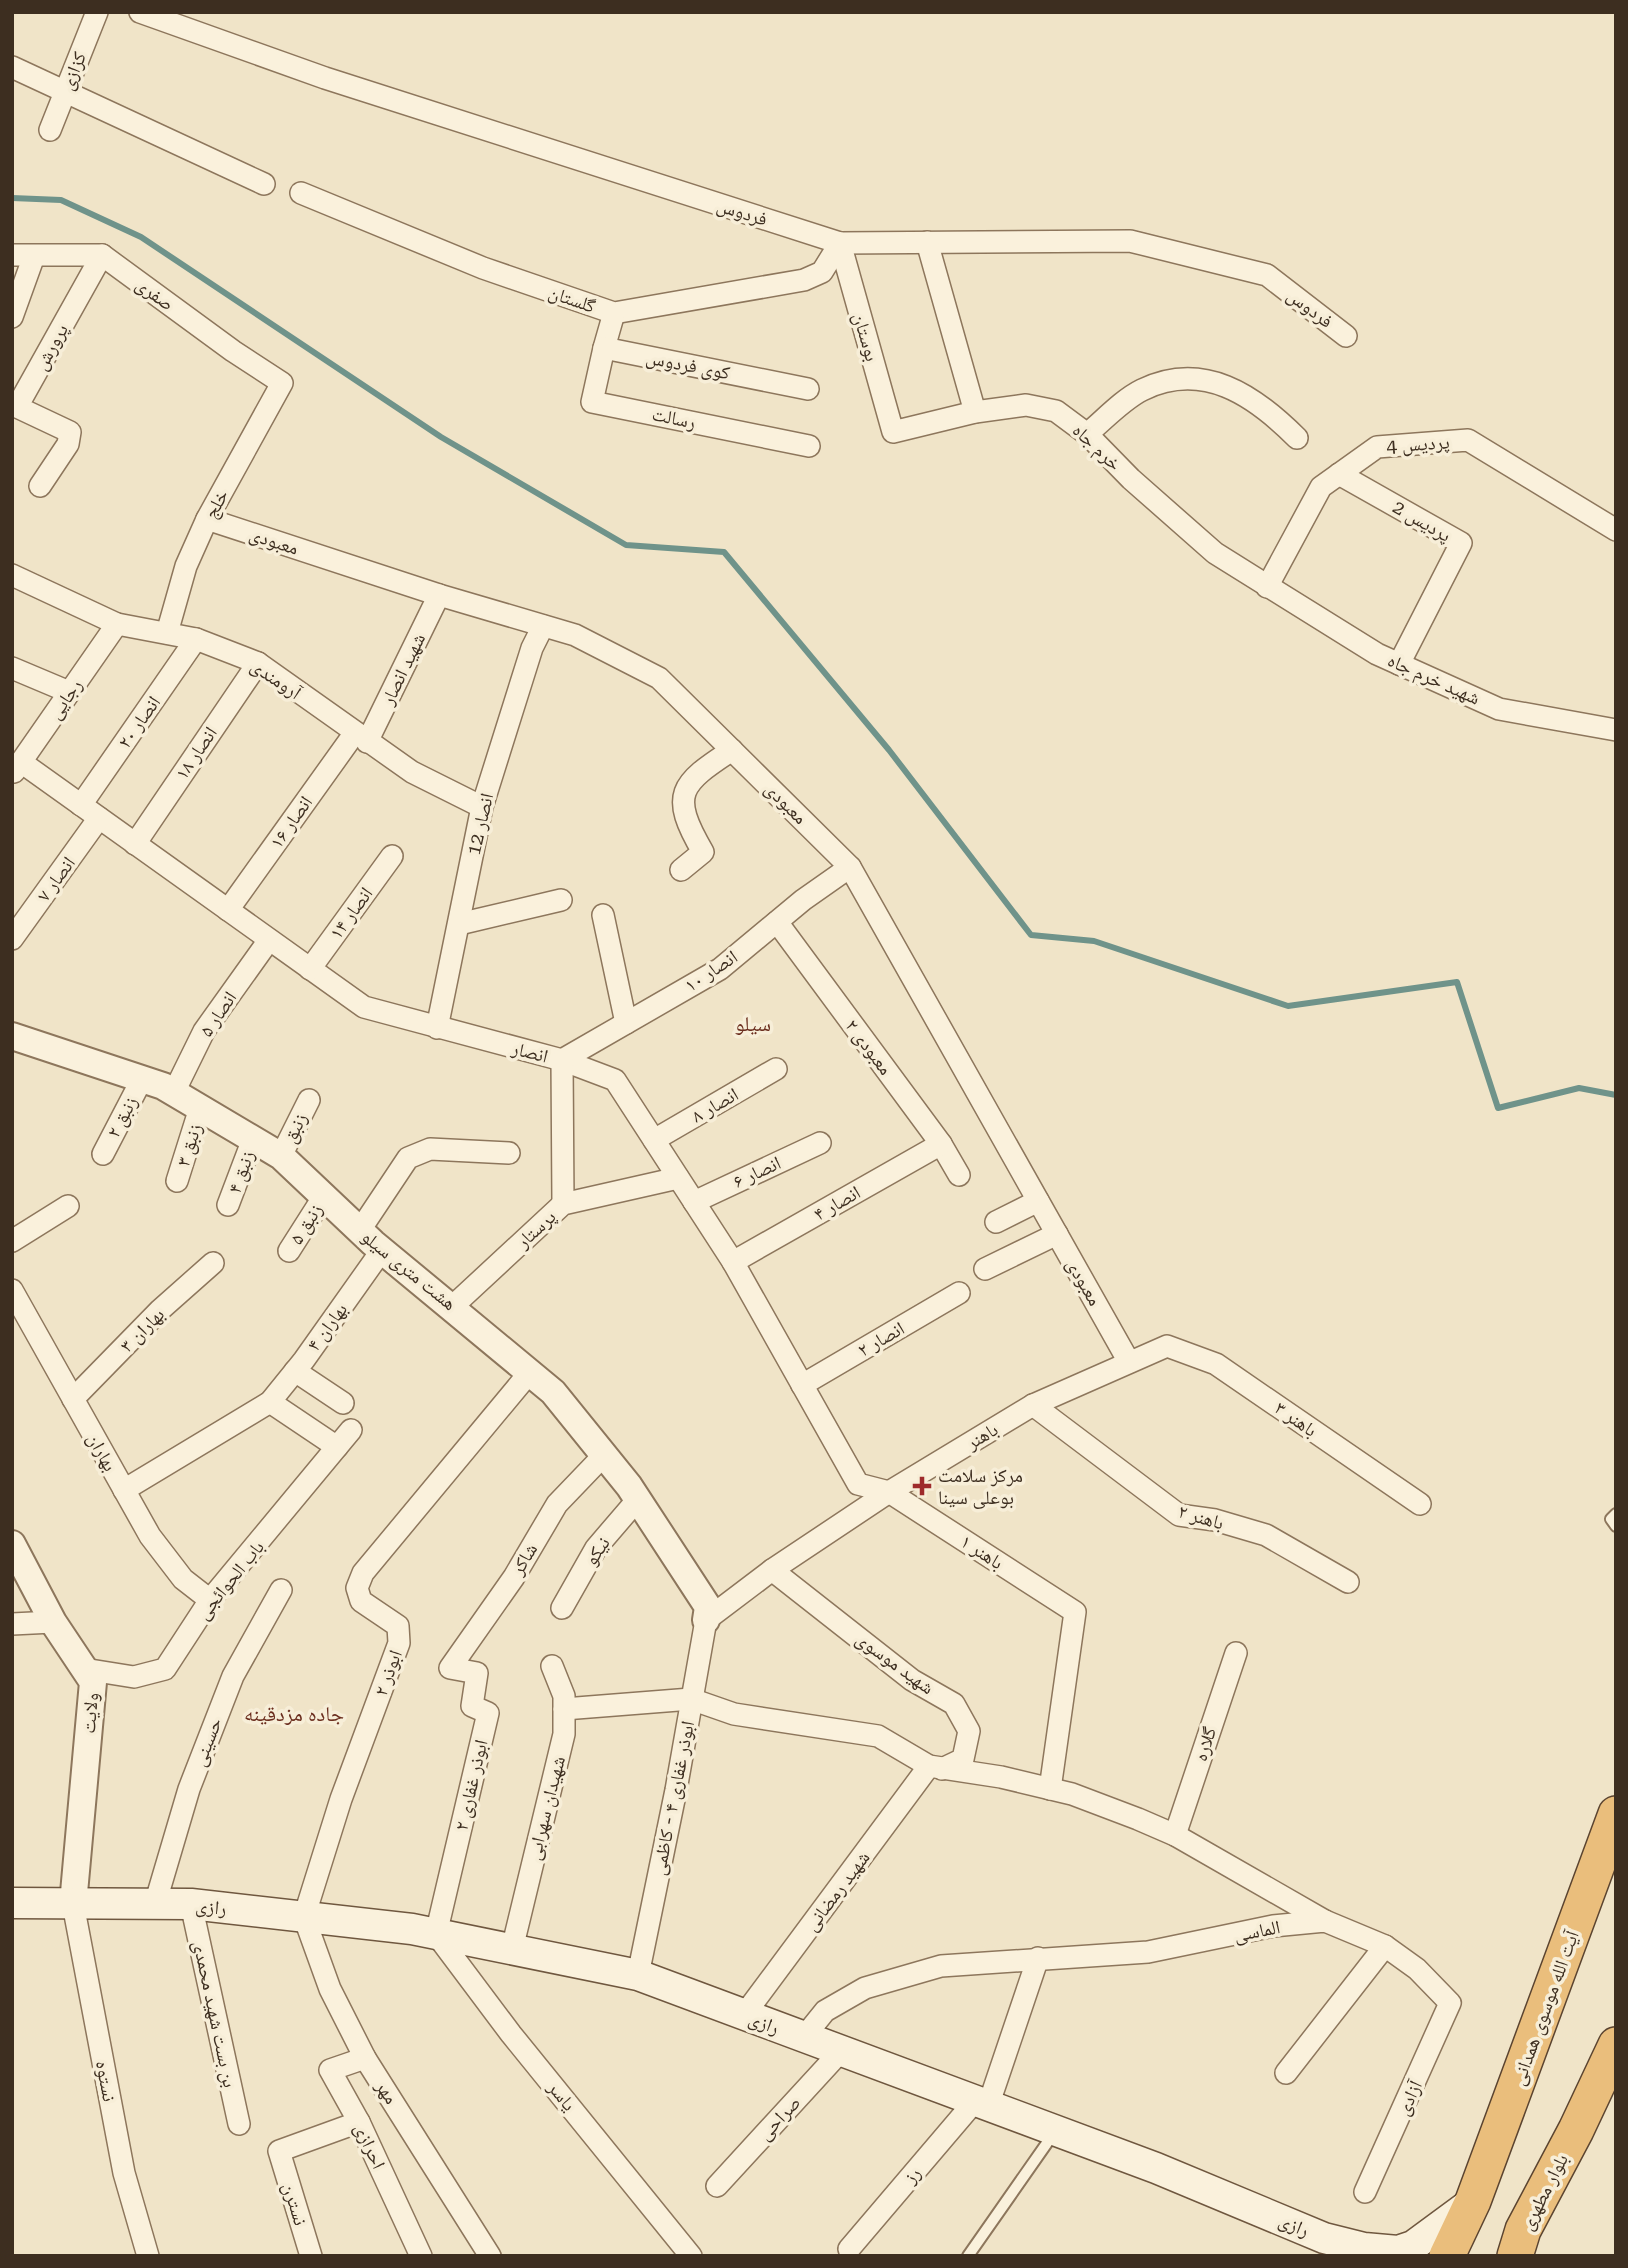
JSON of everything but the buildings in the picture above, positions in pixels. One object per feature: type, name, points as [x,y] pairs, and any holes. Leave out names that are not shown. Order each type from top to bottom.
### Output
[{"type":"highway","name":"آیت الله موسوی همدانی","points":[[1473,2202],[1616,1814]]},
{"type":"highway","points":[[1580,1914],[1616,1862]]},
{"type":"highway","name":"بلوار مطهری","points":[[1522,2247],[1616,2045]]},
{"type":"highway","points":[[1447,2256],[1473,2202]]},
{"type":"main road","name":"رازی","points":[[12,1903],[191,1904],[436,1934],[638,1975],[1056,2131],[1329,2247],[1398,2251],[1430,2237],[1473,2202]]},
{"type":"street","name":"کزازی","points":[[50,130],[97,12]]},
{"type":"street","name":"فردوس","points":[[140,12],[325,78],[840,243],[1130,241],[1267,275],[1346,336]]},
{"type":"street","points":[[12,67],[264,184]]},
{"type":"street","name":"گلستان","points":[[300,193],[483,268],[614,313],[804,280],[822,272],[840,243]]},
{"type":"street","points":[[927,242],[975,412]]},
{"type":"street","name":"بوستان","points":[[840,243],[893,432]]},
{"type":"street","points":[[12,255],[102,255]]},
{"type":"street","name":"صفری","points":[[102,255],[233,351],[282,383]]},
{"type":"street","name":"پرورش","points":[[40,486],[68,444],[70,432],[17,407],[102,255]]},
{"type":"street","points":[[12,317],[34,256]]},
{"type":"street","points":[[604,348],[614,313]]},
{"type":"street","name":"کوی فردوس","points":[[604,348],[808,389]]},
{"type":"street","name":"رسالت","points":[[604,348],[592,402],[810,446]]},
{"type":"street","points":[[1087,434],[1141,390],[1188,376],[1234,388],[1277,418],[1297,438]]},
{"type":"street","name":"خلج","points":[[167,633],[186,566],[207,519],[282,383]]},
{"type":"street","name":"خرم جاه","points":[[893,432],[975,412],[1026,405],[1056,411],[1087,434],[1131,479],[1215,553],[1267,587]]},
{"type":"street","name":"پردیس 4","points":[[1267,587],[1321,487],[1377,447],[1468,440],[1616,530]]},
{"type":"street","name":"پردیس 2","points":[[1339,474],[1461,543],[1399,664]]},
{"type":"street","name":"معبودی","points":[[207,519],[439,595],[575,635],[659,678],[850,867],[1129,1362]]},
{"type":"street","name":"آرومندی","points":[[12,575],[117,624],[196,639],[258,663],[360,738],[412,772],[482,807]]},
{"type":"street","name":"شهید خرم جاه","points":[[1267,587],[1399,664],[1499,709],[1616,730]]},
{"type":"street","name":"شهید انصار","points":[[360,738],[439,595]]},
{"type":"street","name":"رجایی","points":[[17,767],[117,624]]},
{"type":"street","name":"انصار 12","points":[[437,1028],[482,807],[532,648],[543,626]]},
{"type":"street","name":"انصار ۲۰","points":[[81,805],[196,639]]},
{"type":"street","name":"انصار ۱۸","points":[[135,844],[258,663]]},
{"type":"street","points":[[12,668],[69,692]]},
{"type":"street","name":"انصار ۱۶","points":[[228,910],[360,738]]},
{"type":"street","points":[[681,870],[702,852],[685,822],[684,793],[693,776],[732,750]]},
{"type":"street","name":"انصار","points":[[17,767],[81,805],[364,1007],[562,1060],[615,1080],[733,1262],[858,1484],[889,1492]]},
{"type":"street","name":"انصار ۷","points":[[12,939],[99,818]]},
{"type":"street","name":"انصار ۱۴","points":[[310,969],[392,856]]},
{"type":"street","name":"انصار ۱۰","points":[[562,1060],[720,969],[776,922],[850,867]]},
{"type":"street","points":[[459,924],[562,900]]},
{"type":"street","points":[[603,915],[626,1023]]},
{"type":"street","name":"معبودی ۲","points":[[776,922],[941,1144],[959,1175]]},
{"type":"street","name":"انصار ۵","points":[[174,1092],[204,1031],[270,940]]},
{"type":"street","name":"هشت متری سیلو","points":[[12,1036],[174,1092],[281,1156],[382,1250],[453,1306],[553,1392],[638,1499],[708,1606],[706,1620]]},
{"type":"street","points":[[562,1060],[563,1204]]},
{"type":"street","name":"انصار ۸","points":[[654,1140],[776,1069]]},
{"type":"street","name":"زنبق ۲","points":[[103,1154],[142,1079]]},
{"type":"street","name":"زنبق","points":[[281,1156],[309,1100]]},
{"type":"street","name":"زنبق ۳","points":[[177,1181],[201,1108]]},
{"type":"street","name":"زنبق ۴","points":[[228,1205],[253,1139]]},
{"type":"street","name":"انصار ۶","points":[[694,1202],[820,1143]]},
{"type":"street","name":"انصار ۴","points":[[733,1262],[941,1144]]},
{"type":"street","points":[[360,1230],[408,1158],[430,1149],[509,1153]]},
{"type":"street","name":"پرستار","points":[[453,1306],[563,1204],[678,1178]]},
{"type":"street","name":"زنبق ۵","points":[[289,1251],[324,1196]]},
{"type":"street","points":[[996,1222],[1038,1201]]},
{"type":"street","points":[[12,1241],[68,1206]]},
{"type":"street","points":[[985,1269],[1057,1234]]},
{"type":"street","name":"بهاران ۴","points":[[124,1490],[270,1402],[382,1250]]},
{"type":"street","name":"بهاران ۳","points":[[73,1399],[160,1310],[213,1263]]},
{"type":"street","name":"بهاران","points":[[12,1290],[149,1536],[183,1578],[210,1600]]},
{"type":"street","name":"انصار ۲","points":[[802,1385],[959,1293]]},
{"type":"street","name":"باهنر","points":[[706,1620],[772,1570],[889,1492],[1033,1405],[1167,1346]]},
{"type":"street","name":"باهنر ۳","points":[[1167,1346],[1216,1364],[1420,1504]]},
{"type":"street","points":[[295,1371],[343,1403]]},
{"type":"street","name":"ابوذر ۲","points":[[304,1917],[341,1799],[399,1643],[398,1626],[361,1601],[357,1588],[363,1573],[530,1373]]},
{"type":"street","points":[[270,1402],[337,1447]]},
{"type":"street","name":"باهنر ۲","points":[[1033,1405],[1180,1515],[1215,1520],[1266,1535],[1348,1582]]},
{"type":"street","name":"باب الحوائجی","points":[[84,1669],[134,1677],[165,1669],[210,1600],[351,1430]]},
{"type":"street","name":"شاکر","points":[[450,1668],[514,1577],[557,1504],[604,1455]]},
{"type":"street","name":"باهنر ۱","points":[[889,1492],[1075,1612],[1050,1789]]},
{"type":"street","name":"نیکو","points":[[562,1608],[596,1548],[638,1499]]},
{"type":"street","name":"ولایت","points":[[12,1544],[52,1622],[93,1682],[73,1904]]},
{"type":"street","name":"شهید موسوی","points":[[772,1570],[912,1679],[954,1704],[969,1731],[963,1759],[936,1768]]},
{"type":"street","name":"حسینی","points":[[155,1904],[189,1789],[233,1676],[281,1590]]},
{"type":"street","name":"ابوذر غفاری ۴ - کاظمی","points":[[638,1975],[676,1790],[706,1620]]},
{"type":"street","points":[[12,1624],[52,1622]]},
{"type":"street","name":"گلاره","points":[[1175,1835],[1236,1653]]},
{"type":"street","name":"شهیدان سهرابی","points":[[512,1950],[564,1734],[564,1696],[552,1666]]},
{"type":"street","name":"ابوذر غفاری ۲","points":[[436,1934],[488,1713],[472,1706],[477,1673],[450,1668]]},
{"type":"street","points":[[564,1709],[691,1699],[734,1714],[878,1736],[936,1768],[1050,1789],[1138,1819],[1175,1835],[1325,1920],[1385,1946],[1286,2073]]},
{"type":"street","name":"شهید رمضانی","points":[[744,2015],[936,1768]]},
{"type":"street","name":"نستوه","points":[[73,1904],[124,2173],[148,2256]]},
{"type":"street","name":"بن بست شهید محمدی","points":[[191,1904],[239,2124]]},
{"type":"street","name":"مهر","points":[[304,1917],[330,1989],[365,2058],[491,2256]]},
{"type":"street","name":"الماسی","points":[[804,2038],[825,2011],[865,1988],[941,1966],[1148,1952],[1273,1926],[1325,1920]]},
{"type":"street","name":"یاسر","points":[[436,1934],[511,2034],[691,2256]]},
{"type":"street","name":"آزادی","points":[[1365,2192],[1450,2003],[1417,1969],[1385,1946]]},
{"type":"street","points":[[981,2104],[1038,1958]]},
{"type":"street","name":"صراحی","points":[[717,2186],[841,2051]]},
{"type":"street","name":"احرازی","points":[[365,2058],[330,2070],[359,2122],[421,2256]]},
{"type":"street","name":"رز","points":[[849,2249],[981,2104]]},
{"type":"street","name":"نسترن","points":[[311,2256],[279,2151],[359,2122]]},
{"type":"lane","points":[[1616,1514],[1611,1519],[1616,1526]]},
{"type":"lane","points":[[968,2256],[1056,2131]]},
{"type":"waterway","points":[[12,198],[61,200],[141,237],[441,437],[626,545],[724,552],[889,750],[1031,935],[1094,941],[1288,1006],[1457,982],[1498,1108],[1579,1088],[1616,1095]]},
{"type":"place","name":"مرکز سلامت بوعلی سینا","points":[[922,1486]]},
{"type":"district","name":"سیلو","points":[[753,1024]]},
{"type":"district","name":"جاده مزدقینه","points":[[294,1714]]}]
